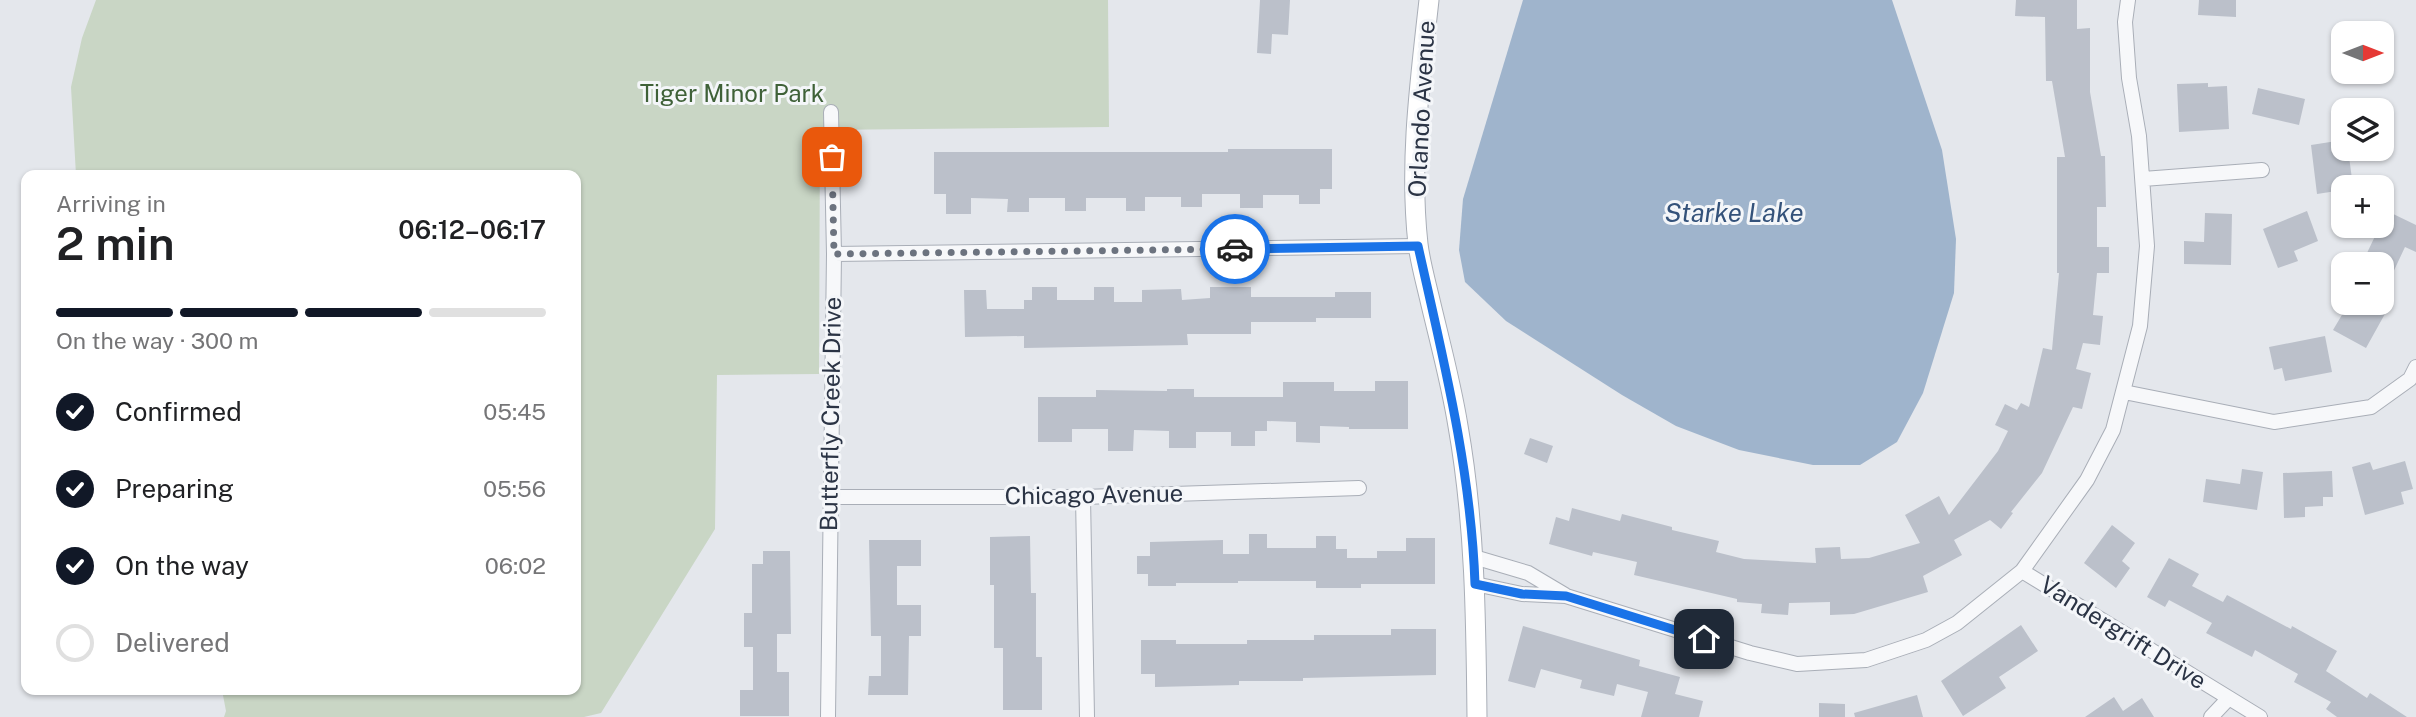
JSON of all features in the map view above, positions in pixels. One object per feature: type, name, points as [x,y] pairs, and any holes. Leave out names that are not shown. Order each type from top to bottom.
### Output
[{"type":"street","name":"Orlando Avenue","points":[[1429,0],[1418,95],[1414,168],[1418,246],[1458,424],[1467,488],[1474,557],[1477,717]]},
{"type":"street","points":[[1474,557],[1528,573],[1566,596],[1750,653],[1797,664],[1866,660],[1926,640],[1957,623],[2022,570],[2087,480],[2113,430],[2140,326],[2147,246],[2139,136],[2129,78],[2125,22],[2129,0]]},
{"type":"street","name":"Butterfly Creek Drive","points":[[828,717],[834,254],[831,112]]},
{"type":"street","points":[[2143,179],[2262,170]]},
{"type":"street","points":[[834,254],[1418,246]]},
{"type":"street","points":[[2124,392],[2274,422],[2371,407],[2410,379],[2416,367]]},
{"type":"street","name":"Chicago Avenue","points":[[830,496],[1083,496],[1359,488]]},
{"type":"street","points":[[1083,496],[1087,717]]},
{"type":"street","name":"Vandergrift Drive","points":[[2022,570],[2260,717]]},
{"type":"street","points":[[1475,584],[1522,594],[1566,596]]},
{"type":"street","points":[[2211,717],[2228,699]]},
{"type":"green space","name":"Tiger Minor Park","points":[[96,0],[1108,0],[1109,127],[820,130],[819,374],[717,375],[715,529],[601,713],[584,717],[224,717],[226,711],[223,695],[581,695],[581,170],[76,170],[71,87],[82,38]]},
{"type":"water","name":"Starke Lake","points":[[1523,0],[1892,0],[1942,150],[1956,239],[1954,293],[1923,393],[1897,442],[1860,465],[1813,465],[1739,450],[1676,426],[1622,395],[1506,321],[1465,282],[1459,250],[1463,199]]},
{"type":"building","points":[[1260,0],[1290,0],[1288,35],[1272,34],[1271,54],[1257,53]]},
{"type":"building","points":[[2016,0],[2077,0],[2077,29],[2090,28],[2090,92],[2101,156],[2105,156],[2106,207],[2097,207],[2097,247],[2109,247],[2109,273],[2097,273],[2093,315],[2103,316],[2100,345],[2083,343],[2076,369],[2091,373],[2082,409],[2073,407],[2042,473],[2001,529],[1990,520],[1954,540],[1962,555],[1923,576],[1928,592],[1854,614],[1830,615],[1830,602],[1789,603],[1788,615],[1761,613],[1762,604],[1737,602],[1737,599],[1634,575],[1637,562],[1593,552],[1592,556],[1549,544],[1556,517],[1569,521],[1572,508],[1620,521],[1622,514],[1672,527],[1672,530],[1719,541],[1716,552],[1744,559],[1816,563],[1815,548],[1840,547],[1841,559],[1869,558],[1920,543],[1905,515],[1939,496],[1949,515],[1998,451],[2008,431],[1995,425],[2005,404],[2017,410],[2021,403],[2029,407],[2043,348],[2052,350],[2059,273],[2057,157],[2065,157],[2052,81],[2046,81],[2045,17],[2015,16]]},
{"type":"building","points":[[2199,0],[2236,0],[2236,17],[2198,15]]},
{"type":"building","points":[[2208,83],[2208,87],[2227,86],[2229,129],[2179,132],[2177,84]]},
{"type":"building","points":[[2258,88],[2305,99],[2299,125],[2252,114]]},
{"type":"building","points":[[2331,142],[2331,161],[2350,161],[2351,175],[2331,175],[2331,192],[2317,194],[2311,145]]},
{"type":"building","points":[[1228,149],[1332,149],[1332,189],[1320,189],[1320,204],[1299,204],[1299,195],[1263,195],[1263,208],[1240,208],[1240,194],[1202,194],[1202,207],[1181,207],[1181,197],[1145,197],[1145,211],[1126,211],[1126,198],[1086,198],[1086,211],[1065,211],[1065,198],[1029,198],[1029,212],[1007,212],[1008,199],[971,198],[971,214],[946,214],[946,194],[934,194],[934,152],[1228,152]]},
{"type":"building","points":[[2307,211],[2318,241],[2294,251],[2298,261],[2278,268],[2263,229]]},
{"type":"building","points":[[2205,213],[2232,214],[2231,265],[2184,264],[2184,241],[2204,242]]},
{"type":"building","points":[[2394,214],[2416,225],[2416,252],[2405,247],[2394,270],[2394,252],[2367,252],[2374,238],[2394,238]]},
{"type":"building","points":[[1032,287],[1057,287],[1057,300],[1094,300],[1094,287],[1114,287],[1114,302],[1142,302],[1142,290],[1181,289],[1182,300],[1210,298],[1210,287],[1251,287],[1251,297],[1335,297],[1335,292],[1371,292],[1371,318],[1316,318],[1316,322],[1251,322],[1251,334],[1187,334],[1188,345],[1024,348],[1024,336],[965,337],[964,290],[986,290],[987,309],[1024,309],[1024,300],[1032,300]]},
{"type":"building","points":[[2342,315],[2384,315],[2366,348],[2333,330]]},
{"type":"building","points":[[2325,336],[2332,372],[2285,381],[2282,368],[2274,370],[2269,347]]},
{"type":"building","points":[[1375,381],[1408,381],[1408,429],[1320,426],[1320,443],[1296,442],[1296,422],[1267,421],[1267,431],[1255,431],[1255,446],[1231,446],[1231,432],[1196,432],[1196,448],[1169,448],[1169,431],[1134,430],[1133,451],[1108,451],[1108,429],[1072,429],[1072,442],[1038,442],[1038,397],[1096,397],[1096,390],[1194,389],[1194,397],[1283,397],[1283,382],[1334,382],[1334,391],[1375,391]]},
{"type":"building","points":[[1530,438],[1553,446],[1547,463],[1524,454]]},
{"type":"building","points":[[2405,461],[2413,489],[2401,492],[2404,504],[2365,515],[2352,467],[2370,462],[2373,470]]},
{"type":"building","points":[[2242,469],[2263,472],[2257,510],[2203,502],[2206,479],[2240,484]]},
{"type":"building","points":[[2332,471],[2333,497],[2323,497],[2323,506],[2305,507],[2305,517],[2284,518],[2283,473]]},
{"type":"building","points":[[2112,525],[2135,543],[2122,561],[2130,568],[2116,588],[2084,563]]},
{"type":"building","points":[[1249,534],[1267,534],[1267,548],[1316,548],[1316,536],[1336,536],[1336,549],[1347,549],[1347,558],[1377,558],[1377,551],[1406,551],[1406,538],[1435,538],[1435,584],[1361,584],[1361,588],[1316,588],[1316,581],[1238,581],[1148,586],[1148,574],[1137,574],[1137,556],[1150,556],[1150,542],[1223,540],[1223,554],[1249,554]]},
{"type":"building","points":[[1030,536],[1031,593],[1036,593],[1036,657],[1042,657],[1042,710],[1003,710],[1003,648],[994,648],[994,585],[990,585],[990,537]]},
{"type":"building","points":[[869,540],[921,540],[921,566],[897,566],[897,605],[921,605],[921,636],[909,636],[908,695],[868,695],[869,676],[881,676],[881,636],[871,636]]},
{"type":"building","points":[[763,551],[790,551],[791,634],[777,634],[777,672],[789,672],[789,716],[740,716],[740,690],[753,690],[753,647],[744,647],[744,613],[752,613],[752,564],[763,564]]},
{"type":"building","points":[[2169,558],[2199,574],[2192,586],[2223,602],[2227,595],[2337,651],[2326,671],[2367,698],[2370,693],[2407,717],[2337,717],[2326,709],[2331,702],[2294,682],[2298,674],[2255,650],[2252,657],[2206,633],[2212,623],[2169,600],[2165,607],[2147,597]]},
{"type":"building","points":[[2021,625],[2038,651],[1999,677],[2006,688],[1963,716],[1941,681]]},
{"type":"building","points":[[1523,626],[1640,660],[1639,666],[1680,677],[1675,694],[1703,701],[1699,717],[1641,717],[1648,692],[1617,684],[1614,696],[1580,688],[1582,680],[1541,669],[1535,688],[1508,681]]},
{"type":"building","points":[[1391,629],[1436,629],[1436,675],[1303,678],[1303,681],[1239,681],[1239,685],[1155,687],[1155,674],[1141,674],[1141,640],[1176,640],[1176,644],[1247,644],[1247,640],[1314,640],[1314,635],[1391,635]]},
{"type":"building","points":[[1917,695],[1923,717],[1855,717],[1854,713]]},
{"type":"building","points":[[2114,697],[2123,711],[2142,698],[2154,717],[2085,717]]},
{"type":"building","points":[[1819,703],[1845,704],[1845,717],[1819,717]]},
{"type":"way so far","points":[[832,157],[834,254],[1235,249]]},
{"type":"route","points":[[1235,249],[1418,246],[1458,424],[1467,488],[1475,584],[1522,594],[1566,596],[1704,639]]}]
